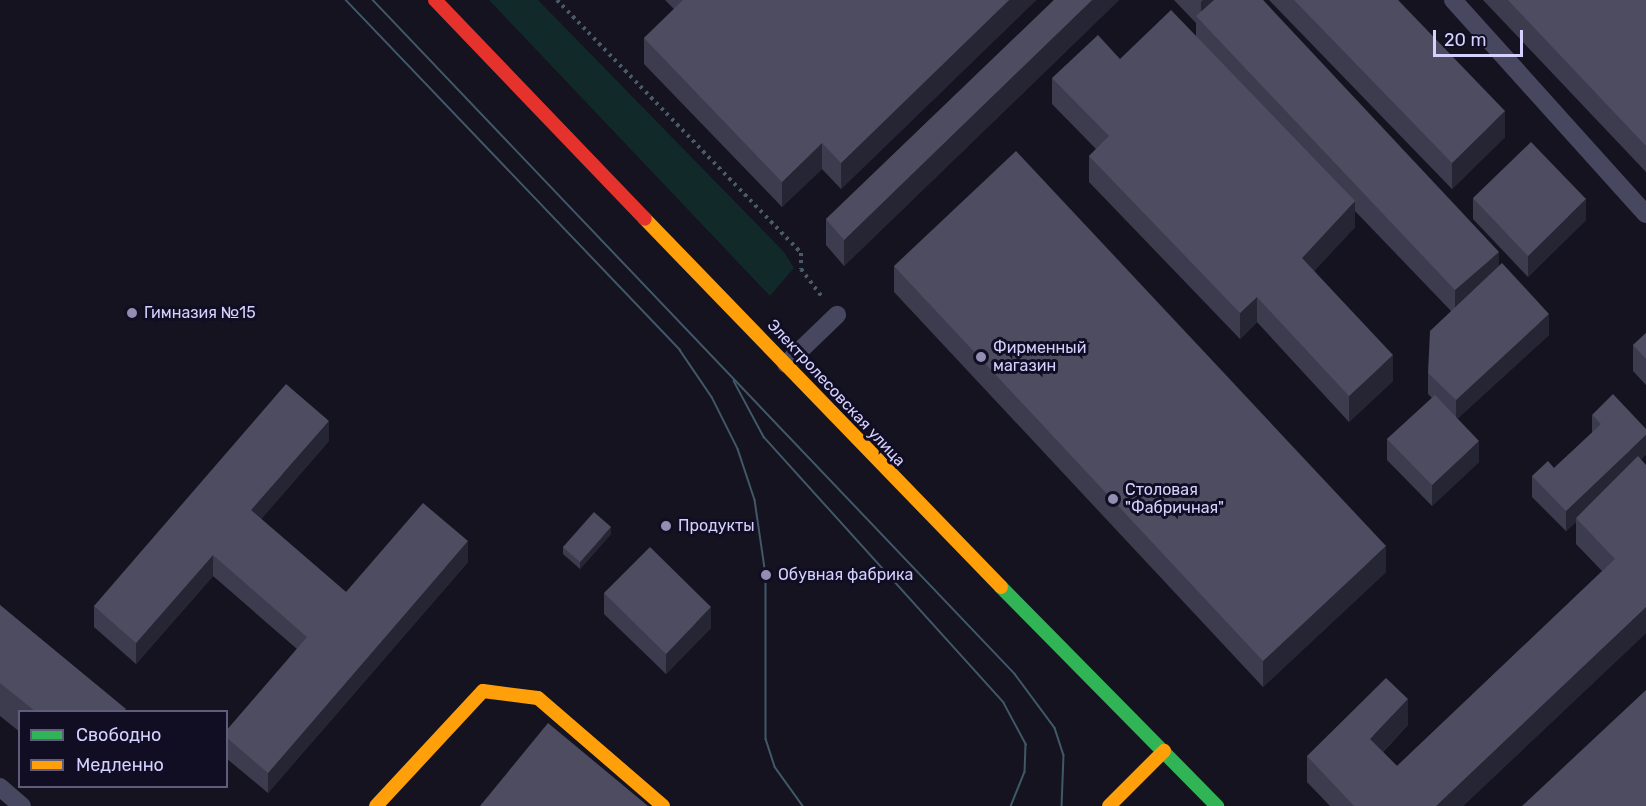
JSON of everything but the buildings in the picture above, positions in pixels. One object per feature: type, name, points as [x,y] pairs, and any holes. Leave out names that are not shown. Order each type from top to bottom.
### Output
[{"type":"main road","name":"Электролесовская улица","points":[[435,0],[1217,806]]},
{"type":"main road","points":[[376,806],[483,691],[538,698],[663,806]]},
{"type":"main road","points":[[1109,806],[1164,751]]},
{"type":"lane","points":[[1453,0],[1646,214]]},
{"type":"lane","points":[[786,364],[836,315]]},
{"type":"lane","points":[[0,787],[22,806]]},
{"type":"path","points":[[557,0],[801,253],[801,269],[836,315]]},
{"type":"green space","points":[[489,0],[538,0],[784,252],[794,268],[770,296]]},
{"type":"tram line","points":[[346,0],[680,350],[712,397],[738,449],[755,500],[766,575],[766,739],[775,767],[803,806]]},
{"type":"tram line","points":[[373,0],[1015,674],[1055,728],[1064,755],[1062,806]]},
{"type":"tram line","points":[[734,381],[764,437],[1004,703],[1026,744],[1025,772],[1011,806]]},
{"type":"traffic: fast","points":[[1001,587],[1217,806]]},
{"type":"traffic: slow","points":[[645,219],[1001,587]]},
{"type":"traffic: slow","points":[[376,806],[483,691],[538,698],[663,806]]},
{"type":"traffic: slow","points":[[1109,806],[1164,751]]},
{"type":"traffic: jam","points":[[435,0],[645,219]]},
{"type":"place","name":"Гимназия №15","points":[[132,313]]},
{"type":"place","name":"Фирменный магазин","points":[[981,357]]},
{"type":"place","name":"Столовая \"Фабричная\"","points":[[1113,499]]},
{"type":"place","name":"Продукты","points":[[666,526]]},
{"type":"place","name":"Обувная фабрика","points":[[766,575]]}]
